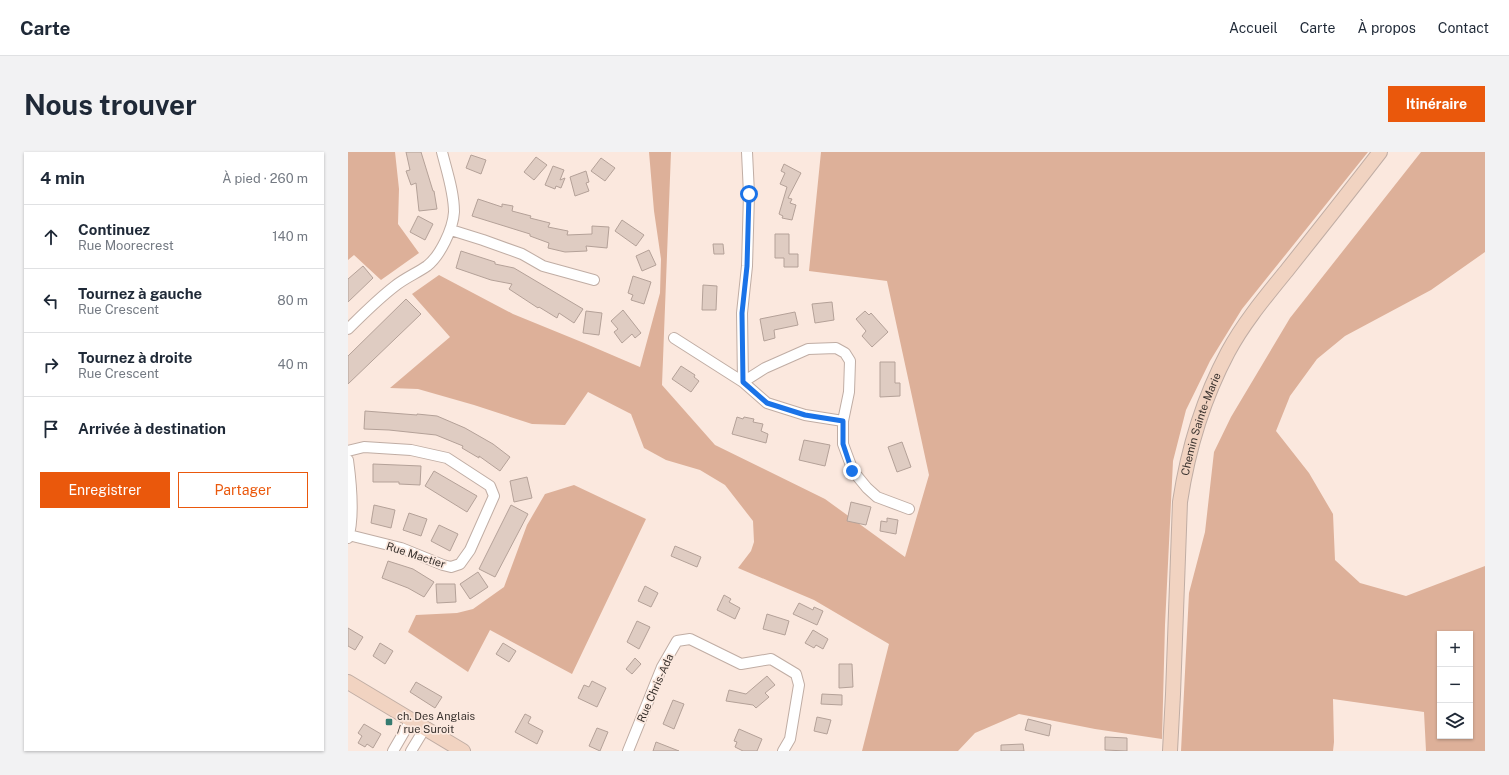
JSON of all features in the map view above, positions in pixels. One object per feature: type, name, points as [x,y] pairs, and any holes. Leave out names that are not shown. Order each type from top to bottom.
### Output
[{"type":"street","points":[[348,329],[368,308],[397,285],[428,265],[451,230],[454,213],[453,195],[442,152]]},
{"type":"street","points":[[743,382],[742,313],[747,266],[749,201],[747,152]]},
{"type":"street","name":"Chemin Sainte-Marie","points":[[1170,751],[1174,688],[1180,502],[1184,474],[1200,415],[1229,351],[1251,316],[1380,152]]},
{"type":"street","points":[[451,230],[522,254],[543,266],[594,280]]},
{"type":"street","points":[[674,338],[743,382],[767,403],[805,415],[843,421]]},
{"type":"street","points":[[743,382],[765,368],[808,349],[836,348],[845,353],[850,361],[849,392],[843,421],[843,444],[852,471],[877,497],[909,509]]},
{"type":"street","name":"Rue Mactier","points":[[348,451],[364,447],[411,450],[447,458],[490,486],[494,496],[470,550],[460,564],[451,567],[402,548],[348,536]]},
{"type":"street","points":[[348,460],[352,487],[348,536]]},
{"type":"street","name":"Rue Chris-Ada","points":[[628,751],[662,667],[677,641],[690,639],[741,664],[771,659],[796,674],[799,685],[790,739],[784,751]]},
{"type":"street","points":[[348,682],[463,751]]},
{"type":"street","points":[[393,751],[411,720]]},
{"type":"street","points":[[411,751],[425,728]]},
{"type":"shaded area","points":[[348,152],[395,152],[399,189],[398,224],[419,253],[381,280],[354,255],[348,260]]},
{"type":"shaded area","points":[[649,152],[671,152],[662,385],[715,445],[825,499],[905,557],[929,475],[887,281],[809,271],[821,152],[1368,152],[1242,309],[1210,361],[1186,410],[1173,461],[1165,625],[1162,739],[1095,729],[1019,714],[975,733],[958,751],[862,751],[889,644],[814,600],[738,568],[751,551],[754,542],[753,521],[725,485],[700,470],[666,460],[644,448],[631,414],[588,392],[565,425],[532,424],[418,389],[390,388],[450,337],[412,294],[439,275],[513,314],[640,367],[660,293],[661,259],[654,211]]},
{"type":"shaded area","points":[[1421,152],[1485,152],[1485,252],[1431,290],[1345,336],[1317,359],[1290,396],[1276,431],[1309,473],[1333,514],[1335,560],[1360,583],[1406,596],[1485,566],[1485,751],[1426,751],[1424,712],[1333,699],[1333,751],[1181,751],[1189,593],[1205,532],[1214,452],[1231,417],[1290,318]]},
{"type":"shaded area","points":[[574,485],[646,519],[572,674],[490,630],[468,672],[408,632],[416,615],[457,613],[473,609],[504,587],[527,525],[545,494]]},
{"type":"building","points":[[406,152],[421,152],[434,191],[437,209],[419,211],[416,183],[411,185],[406,171],[410,170]]},
{"type":"building","points":[[471,155],[486,160],[481,174],[466,168]]},
{"type":"building","points":[[536,157],[547,165],[534,180],[524,172]]},
{"type":"building","points":[[601,158],[615,168],[605,181],[591,171]]},
{"type":"building","points":[[784,164],[801,173],[788,198],[792,199],[790,203],[796,205],[792,220],[782,218],[783,216],[779,214],[787,187],[780,184],[785,173],[781,171]]},
{"type":"building","points":[[553,166],[564,170],[560,180],[565,178],[561,188],[556,186],[555,189],[545,185]]},
{"type":"building","points":[[586,171],[589,182],[586,183],[589,191],[575,196],[570,177]]},
{"type":"building","points":[[478,199],[502,207],[502,204],[513,206],[512,211],[531,216],[530,218],[550,223],[548,227],[568,231],[567,235],[592,234],[592,226],[609,227],[607,248],[586,246],[587,251],[565,252],[548,248],[549,243],[530,236],[530,234],[472,216]]},
{"type":"building","points":[[418,216],[433,224],[425,240],[410,232]]},
{"type":"building","points":[[622,220],[644,235],[636,246],[615,231]]},
{"type":"building","points":[[775,234],[789,234],[789,254],[798,254],[798,267],[784,267],[784,258],[775,258]]},
{"type":"building","points":[[713,244],[723,244],[724,254],[714,254]]},
{"type":"building","points":[[649,250],[656,265],[642,271],[636,256]]},
{"type":"building","points":[[461,251],[495,262],[495,264],[514,268],[583,309],[574,323],[559,313],[557,318],[539,307],[538,308],[509,289],[512,284],[491,280],[456,268]]},
{"type":"building","points":[[363,266],[373,278],[348,302],[348,279]]},
{"type":"building","points":[[633,276],[651,282],[644,304],[631,300],[633,295],[628,293]]},
{"type":"building","points":[[703,285],[717,286],[716,310],[702,310]]},
{"type":"building","points":[[406,299],[421,314],[348,384],[348,356]]},
{"type":"building","points":[[832,302],[834,320],[815,323],[812,304]]},
{"type":"building","points":[[623,310],[641,333],[635,338],[632,334],[622,343],[614,332],[618,329],[611,321]]},
{"type":"building","points":[[586,311],[602,313],[599,335],[583,333]]},
{"type":"building","points":[[865,311],[869,315],[871,313],[888,332],[872,347],[862,336],[866,331],[856,319]]},
{"type":"building","points":[[795,312],[798,325],[774,330],[775,338],[764,341],[760,319]]},
{"type":"building","points":[[880,362],[895,362],[895,383],[900,383],[900,396],[880,397]]},
{"type":"building","points":[[681,366],[695,375],[694,377],[699,381],[691,392],[672,379]]},
{"type":"building","points":[[365,411],[437,416],[465,428],[493,444],[510,457],[500,471],[479,456],[479,458],[462,448],[463,446],[436,435],[364,429]]},
{"type":"building","points":[[737,417],[743,419],[744,417],[754,419],[753,422],[763,424],[761,431],[768,434],[766,443],[732,434]]},
{"type":"building","points":[[804,440],[830,445],[825,466],[799,460]]},
{"type":"building","points":[[902,442],[911,467],[897,472],[888,447]]},
{"type":"building","points":[[373,464],[421,466],[420,485],[399,484],[399,482],[373,482]]},
{"type":"building","points":[[434,471],[477,496],[467,512],[425,486]]},
{"type":"building","points":[[527,477],[532,498],[514,502],[510,481]]},
{"type":"building","points":[[851,502],[871,507],[866,525],[847,521]]},
{"type":"building","points":[[374,505],[395,510],[391,528],[371,523]]},
{"type":"building","points":[[511,505],[528,514],[495,577],[479,569]]},
{"type":"building","points":[[409,513],[427,519],[421,536],[403,530]]},
{"type":"building","points":[[887,518],[898,520],[896,534],[880,531],[881,521],[887,522]]},
{"type":"building","points":[[439,525],[458,534],[450,551],[431,541]]},
{"type":"building","points":[[675,546],[701,557],[697,567],[671,556]]},
{"type":"building","points":[[388,561],[413,569],[434,582],[424,597],[408,588],[382,578]]},
{"type":"building","points":[[478,572],[488,587],[470,599],[460,584]]},
{"type":"building","points":[[436,584],[455,584],[456,602],[437,603]]},
{"type":"building","points":[[645,586],[658,593],[651,607],[638,601]]},
{"type":"building","points":[[724,595],[731,599],[729,602],[740,608],[735,619],[717,610]]},
{"type":"building","points":[[799,603],[813,610],[814,607],[823,611],[817,625],[793,614]]},
{"type":"building","points":[[767,614],[789,621],[785,635],[763,629]]},
{"type":"building","points":[[637,621],[650,627],[639,649],[627,642]]},
{"type":"building","points":[[348,628],[363,637],[355,650],[348,646]]},
{"type":"building","points":[[813,630],[828,639],[823,649],[816,645],[814,648],[805,643]]},
{"type":"building","points":[[380,643],[393,651],[385,664],[373,656]]},
{"type":"building","points":[[503,643],[516,651],[509,662],[496,654]]},
{"type":"building","points":[[635,658],[641,664],[632,674],[626,669]]},
{"type":"building","points":[[839,664],[852,664],[853,687],[839,688]]},
{"type":"building","points":[[767,676],[775,685],[765,693],[769,697],[756,708],[753,705],[726,701],[729,690],[746,694]]},
{"type":"building","points":[[592,681],[606,688],[597,707],[578,698],[584,685],[589,687]]},
{"type":"building","points":[[416,682],[442,697],[435,708],[410,692]]},
{"type":"building","points":[[822,694],[842,695],[842,705],[821,704]]},
{"type":"building","points":[[673,700],[684,704],[674,729],[663,724]]},
{"type":"building","points":[[525,714],[531,717],[528,723],[543,731],[537,744],[515,732]]},
{"type":"building","points":[[817,717],[831,720],[827,734],[814,731]]},
{"type":"building","points":[[1028,719],[1051,725],[1049,736],[1025,730]]},
{"type":"building","points":[[364,724],[381,734],[373,748],[367,744],[365,747],[358,743],[362,736],[358,733]]},
{"type":"building","points":[[597,728],[608,732],[600,751],[589,746]]},
{"type":"building","points":[[739,729],[762,739],[757,751],[743,751],[735,747],[737,742],[734,741]]},
{"type":"building","points":[[1105,737],[1127,738],[1127,751],[1105,750]]},
{"type":"building","points":[[656,742],[679,751],[653,751]]},
{"type":"building","points":[[1023,744],[1024,751],[1001,751],[1001,745]]},
{"type":"place","name":"ch. Des Anglais / rue Suroit","points":[[389,722]]},
{"type":"route","points":[[749,194],[747,266],[742,313],[743,382],[767,403],[805,415],[843,421],[843,444],[852,471]]}]
